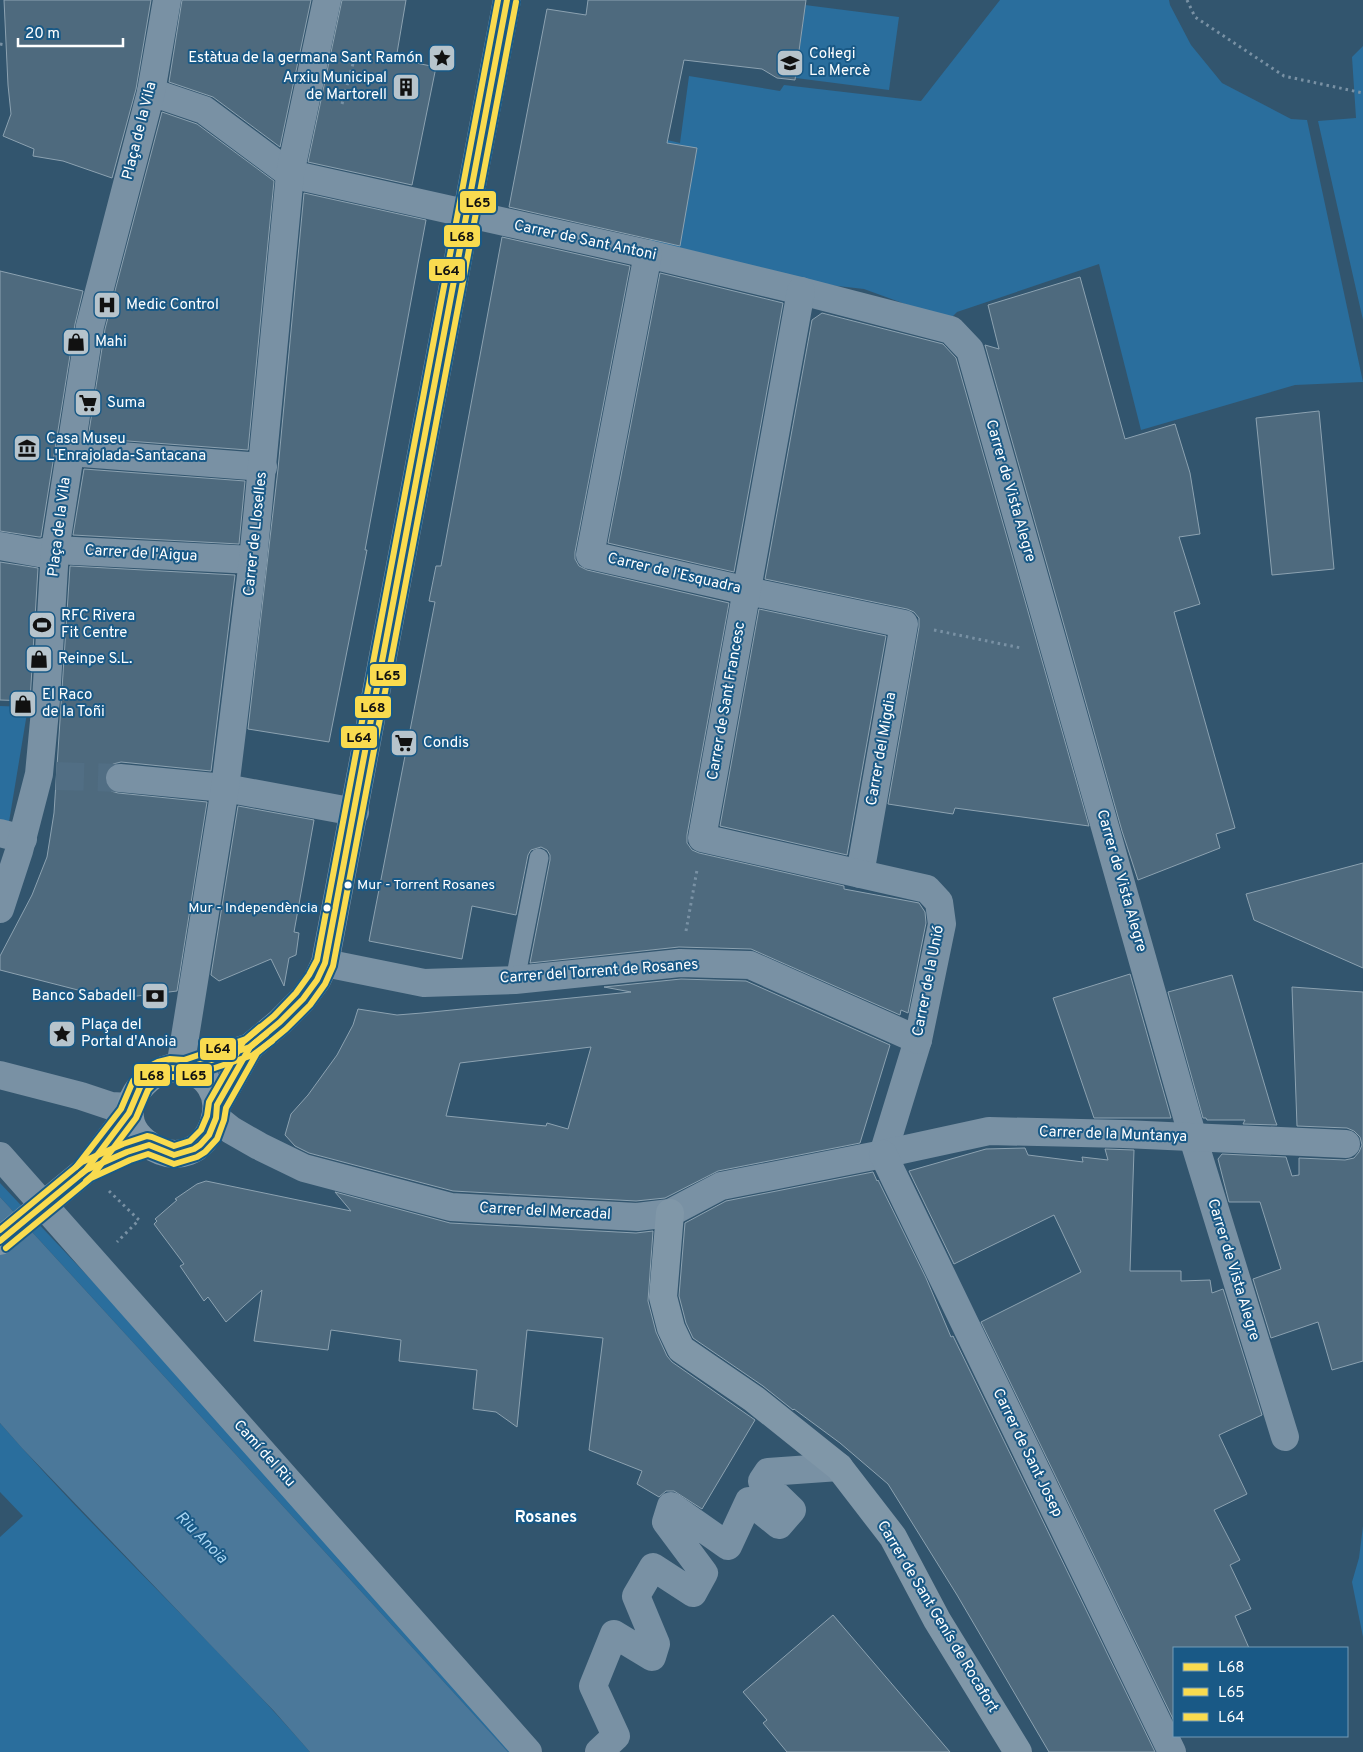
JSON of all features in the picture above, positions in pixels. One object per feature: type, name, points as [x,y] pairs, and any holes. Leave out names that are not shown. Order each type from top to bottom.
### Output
[{"type":"main road","points":[[0,1241],[86,1170],[130,1110],[141,1085],[150,1076],[161,1070],[183,1068],[250,1047],[280,1022],[303,999],[317,980],[325,964],[507,0]]},
{"type":"main road","points":[[130,1110],[132,1127],[138,1136],[149,1145],[162,1152],[174,1155],[194,1149],[209,1135],[217,1112],[250,1047]]},
{"type":"main road","points":[[183,1068],[197,1073],[212,1089],[217,1112]]},
{"type":"main road","points":[[86,1170],[127,1152],[149,1145]]},
{"type":"main road","name":"Carrer de Sant Genís de Rocafort","points":[[670,1213],[663,1296],[671,1328],[682,1350],[754,1398],[839,1466],[893,1537],[937,1620],[1018,1752]]},
{"type":"street","name":"Plaça de la Vila","points":[[0,909],[11,836],[48,775],[46,700],[55,550],[69,452],[90,326],[151,92],[167,0]]},
{"type":"street","name":"Carrer de Lloselles","points":[[183,1068],[225,788],[253,560],[290,174],[327,0]]},
{"type":"street","name":"Carrer de Sant Antoni","points":[[151,92],[204,110],[290,174],[466,215],[648,254],[951,330]]},
{"type":"street","name":"Carrer de l'Esquadra","points":[[648,254],[590,555],[904,624]]},
{"type":"street","name":"Carrer de Sant Francesc","points":[[702,838],[801,291]]},
{"type":"street","name":"Carrer de Vista Alegre","points":[[951,330],[970,350],[1193,1138],[1285,1437]]},
{"type":"street","points":[[69,452],[263,467]]},
{"type":"street","name":"Carrer de l'Aigua","points":[[0,546],[39,553],[55,550],[253,560]]},
{"type":"street","name":"Carrer del Migdia","points":[[860,874],[904,624]]},
{"type":"street","points":[[120,778],[225,788],[355,812]]},
{"type":"street","name":"Carrer de la Unió","points":[[702,838],[927,889],[939,902],[942,924],[918,1040],[883,1154]]},
{"type":"street","name":"Carrer del Torrent de Rosanes","points":[[325,964],[424,983],[514,980],[680,963],[750,965],[918,1040]]},
{"type":"street","points":[[0,1075],[130,1110]]},
{"type":"street","name":"Carrer del Mercadal","points":[[217,1112],[231,1130],[304,1168],[451,1207],[637,1217],[670,1213],[721,1186],[883,1154]]},
{"type":"street","name":"Carrer de la Muntanya","points":[[883,1154],[989,1130],[1346,1144]]},
{"type":"street","name":"Carrer de Sant Josep","points":[[883,1154],[1172,1752]]},
{"type":"street","name":"Camí del Riu","points":[[0,1156],[528,1752]]},
{"type":"street","points":[[599,1752],[616,1736],[593,1686],[614,1634],[652,1657],[656,1644],[636,1596],[652,1567],[693,1593],[704,1572],[666,1522],[671,1506],[728,1546],[748,1501],[779,1525],[792,1510],[762,1481],[768,1472],[839,1466]]},
{"type":"lane","points":[[514,980],[539,858]]},
{"type":"path","points":[[1186,0],[1195,17],[1284,76],[1363,92]]},
{"type":"path","points":[[0,44],[6,44]]},
{"type":"path","points":[[342,104],[354,60]]},
{"type":"path","points":[[904,624],[1057,656]]},
{"type":"path","points":[[680,963],[702,838]]},
{"type":"path","points":[[86,1170],[140,1220],[96,1264]]},
{"type":"shaded area","points":[[1000,0],[1169,0],[1191,45],[1222,83],[1291,119],[1307,120],[1363,382],[1295,385],[1141,430],[1099,264],[957,312],[949,320],[864,289],[811,283],[649,240],[667,140],[680,143],[689,76],[780,91],[784,85],[921,101]]},
{"type":"shaded area","points":[[805,5],[899,17],[889,90],[796,78]]},
{"type":"shaded area","points":[[1363,46],[1363,320],[1318,121],[1356,118],[1352,57]]},
{"type":"shaded area","points":[[0,706],[28,707],[8,828],[0,826]]},
{"type":"shaded area","points":[[0,1183],[216,1412],[527,1752],[508,1752],[0,1197]]},
{"type":"shaded area","points":[[0,1423],[76,1506],[234,1669],[310,1752],[0,1752],[0,1537],[23,1516],[0,1492]]},
{"type":"shaded area","points":[[1363,1526],[1363,1637],[1352,1582],[1359,1558]]},
{"type":"water","name":"Riu Anoia","points":[[0,1197],[508,1752],[310,1752],[274,1711],[22,1448],[0,1423]]},
{"type":"building","points":[[4,0],[151,0],[136,89],[112,178],[63,161],[33,156],[34,149],[3,136],[11,114]]},
{"type":"building","points":[[182,0],[311,0],[280,147],[213,97],[169,82]]},
{"type":"building","name":"Arxiu Municipal de Martorell","points":[[342,0],[406,0],[396,59],[436,67],[412,185],[308,162]]},
{"type":"building","points":[[588,0],[806,0],[795,80],[777,78],[762,69],[684,60],[667,143],[697,148],[680,246],[509,207],[547,9],[586,15]]},
{"type":"building","points":[[162,112],[197,124],[274,181],[248,450],[88,438],[105,329]]},
{"type":"building","points":[[304,193],[426,220],[365,550],[367,550],[329,742],[248,729],[278,469]]},
{"type":"building","points":[[502,237],[630,266],[575,559],[579,566],[587,570],[729,603],[687,843],[692,850],[699,853],[844,886],[844,889],[919,903],[925,912],[926,923],[908,1013],[901,1010],[900,1015],[751,949],[679,947],[530,963],[550,860],[547,850],[541,847],[531,850],[528,855],[516,915],[472,906],[462,959],[369,941],[435,602],[429,601],[436,566],[441,566]]},
{"type":"building","points":[[0,271],[83,291],[75,324],[41,537],[0,531]]},
{"type":"building","points":[[660,273],[783,303],[734,572],[608,543]]},
{"type":"building","points":[[1080,277],[1125,439],[1175,424],[1190,473],[1200,534],[1179,537],[1200,604],[1174,612],[1235,828],[1216,834],[1220,848],[1138,880],[1122,831],[985,345],[999,349],[988,305]]},
{"type":"building","points":[[822,313],[943,344],[956,358],[1089,826],[955,808],[953,814],[888,804],[919,618],[914,612],[907,609],[765,579],[812,320]]},
{"type":"building","points":[[1319,411],[1334,569],[1272,575],[1256,418]]},
{"type":"building","points":[[84,469],[245,481],[239,544],[73,535]]},
{"type":"building","points":[[0,562],[38,568],[30,701],[0,700]]},
{"type":"building","points":[[70,566],[235,575],[211,771],[121,762],[113,764],[107,769],[105,776],[106,785],[111,791],[118,793],[207,802],[177,991],[113,999],[0,970],[0,956],[32,895],[47,857],[54,813]]},
{"type":"building","points":[[759,609],[886,636],[847,855],[720,826]]},
{"type":"building","points":[[238,806],[314,820],[294,932],[299,933],[296,955],[289,958],[284,986],[271,959],[219,981],[211,975]]},
{"type":"building","points":[[1363,863],[1363,968],[1254,920],[1246,894]]},
{"type":"building","points":[[1130,974],[1171,1118],[1094,1118],[1053,998]]},
{"type":"building","points":[[1232,975],[1277,1125],[1243,1124],[1245,1120],[1207,1120],[1203,1118],[1168,992]]},
{"type":"building","points":[[681,979],[746,981],[890,1045],[860,1143],[718,1171],[665,1198],[636,1201],[453,1191],[309,1153],[295,1146],[285,1135],[291,1114],[308,1095],[337,1055],[353,1025],[358,1009],[397,1015],[631,992],[604,987]],"holes":[[[591,1047],[568,1129],[547,1123],[546,1126],[446,1116],[460,1063]]]},
{"type":"building","points":[[1292,987],[1363,992],[1363,1361],[1332,1370],[1318,1322],[1271,1338],[1253,1279],[1281,1269],[1260,1202],[1229,1202],[1218,1159],[1222,1154],[1286,1157],[1292,1176],[1299,1175],[1299,1158],[1345,1160],[1354,1158],[1359,1152],[1362,1145],[1360,1137],[1354,1131],[1347,1128],[1297,1126]]},
{"type":"building","points":[[1025,1148],[1028,1155],[1083,1162],[1082,1157],[1108,1160],[1105,1149],[1134,1150],[1130,1271],[1181,1271],[1181,1281],[1210,1280],[1212,1293],[1223,1289],[1262,1415],[1219,1435],[1247,1494],[1214,1510],[1240,1560],[1230,1565],[1251,1609],[1235,1616],[1249,1647],[1173,1647],[1173,1719],[981,1322],[1081,1272],[1054,1215],[954,1264],[909,1171],[986,1149]]},
{"type":"building","points":[[873,1172],[926,1278],[951,1337],[953,1336],[1155,1752],[1049,1752],[957,1595],[888,1484],[840,1443],[763,1386],[693,1338],[686,1323],[679,1296],[685,1223],[726,1201]]},
{"type":"building","points":[[206,1181],[351,1211],[335,1192],[450,1223],[636,1233],[653,1231],[648,1301],[656,1332],[667,1356],[672,1362],[755,1420],[702,1509],[674,1491],[666,1491],[659,1497],[637,1484],[642,1471],[589,1450],[603,1338],[527,1330],[517,1427],[496,1412],[473,1409],[477,1370],[399,1361],[401,1340],[331,1330],[328,1350],[254,1341],[262,1290],[226,1322],[208,1297],[204,1301],[180,1266],[184,1264],[154,1224],[157,1221],[155,1219],[177,1200],[175,1199],[197,1184]]},
{"type":"building","points":[[833,1615],[950,1752],[787,1752],[763,1723],[767,1720],[743,1692]]},
{"type":"tunnel","points":[[56,776],[120,778]]},
{"type":"transit line","name":"L64","points":[[0,1230],[82,1162],[147,1136],[174,1146],[190,1141],[201,1130],[207,1116],[209,1102],[243,1042],[274,1016],[296,993],[317,960],[498,0]]},
{"type":"transit line","name":"L68","points":[[0,1241],[86,1170],[127,1152],[149,1145],[174,1155],[194,1149],[200,1145],[209,1135],[216,1118],[217,1105],[250,1047],[280,1022],[303,999],[317,980],[325,963],[507,0]]},
{"type":"transit line","name":"L65","points":[[6,1248],[91,1178],[148,1154],[174,1164],[197,1157],[205,1152],[217,1139],[226,1108],[257,1053],[286,1029],[310,1005],[325,984],[333,966],[516,2]]},
{"type":"transit line","name":"L64","points":[[76,1167],[121,1109],[133,1081],[144,1069],[158,1062],[170,1059],[184,1060],[246,1039],[260,1027]]},
{"type":"transit line","name":"L68","points":[[81,1174],[129,1113],[141,1085],[150,1076],[170,1068],[185,1069],[250,1047],[266,1034]]},
{"type":"transit line","name":"L65","points":[[86,1181],[93,1175],[136,1118],[148,1090],[155,1083],[171,1077],[188,1077],[253,1055],[272,1041]]},
{"type":"place","name":"Estàtua de la germana Sant Ramón","points":[[442,58]]},
{"type":"place","name":"Col·legi La Mercè","points":[[790,63]]},
{"type":"place","name":"Arxiu Municipal de Martorell","points":[[406,87]]},
{"type":"place","name":"Medic Control","points":[[107,305]]},
{"type":"place","name":"Mahi","points":[[76,342]]},
{"type":"place","name":"Suma","points":[[88,403]]},
{"type":"place","name":"Casa Museu L'Enrajolada-Santacana","points":[[27,448]]},
{"type":"place","name":"RFC Rivera Fit Centre","points":[[42,625]]},
{"type":"place","name":"Reinpe S.L.","points":[[39,659]]},
{"type":"place","name":"El Raco de la Toñi","points":[[23,704]]},
{"type":"place","name":"Condis","points":[[404,743]]},
{"type":"place","name":"Mur - Torrent Rosanes","points":[[348,885]]},
{"type":"place","name":"Mur - Independència","points":[[327,908]]},
{"type":"place","name":"Banco Sabadell","points":[[155,996]]},
{"type":"place","name":"Plaça del Portal d'Anoia","points":[[62,1034]]},
{"type":"district","name":"Rosanes","points":[[546,1518]]}]
